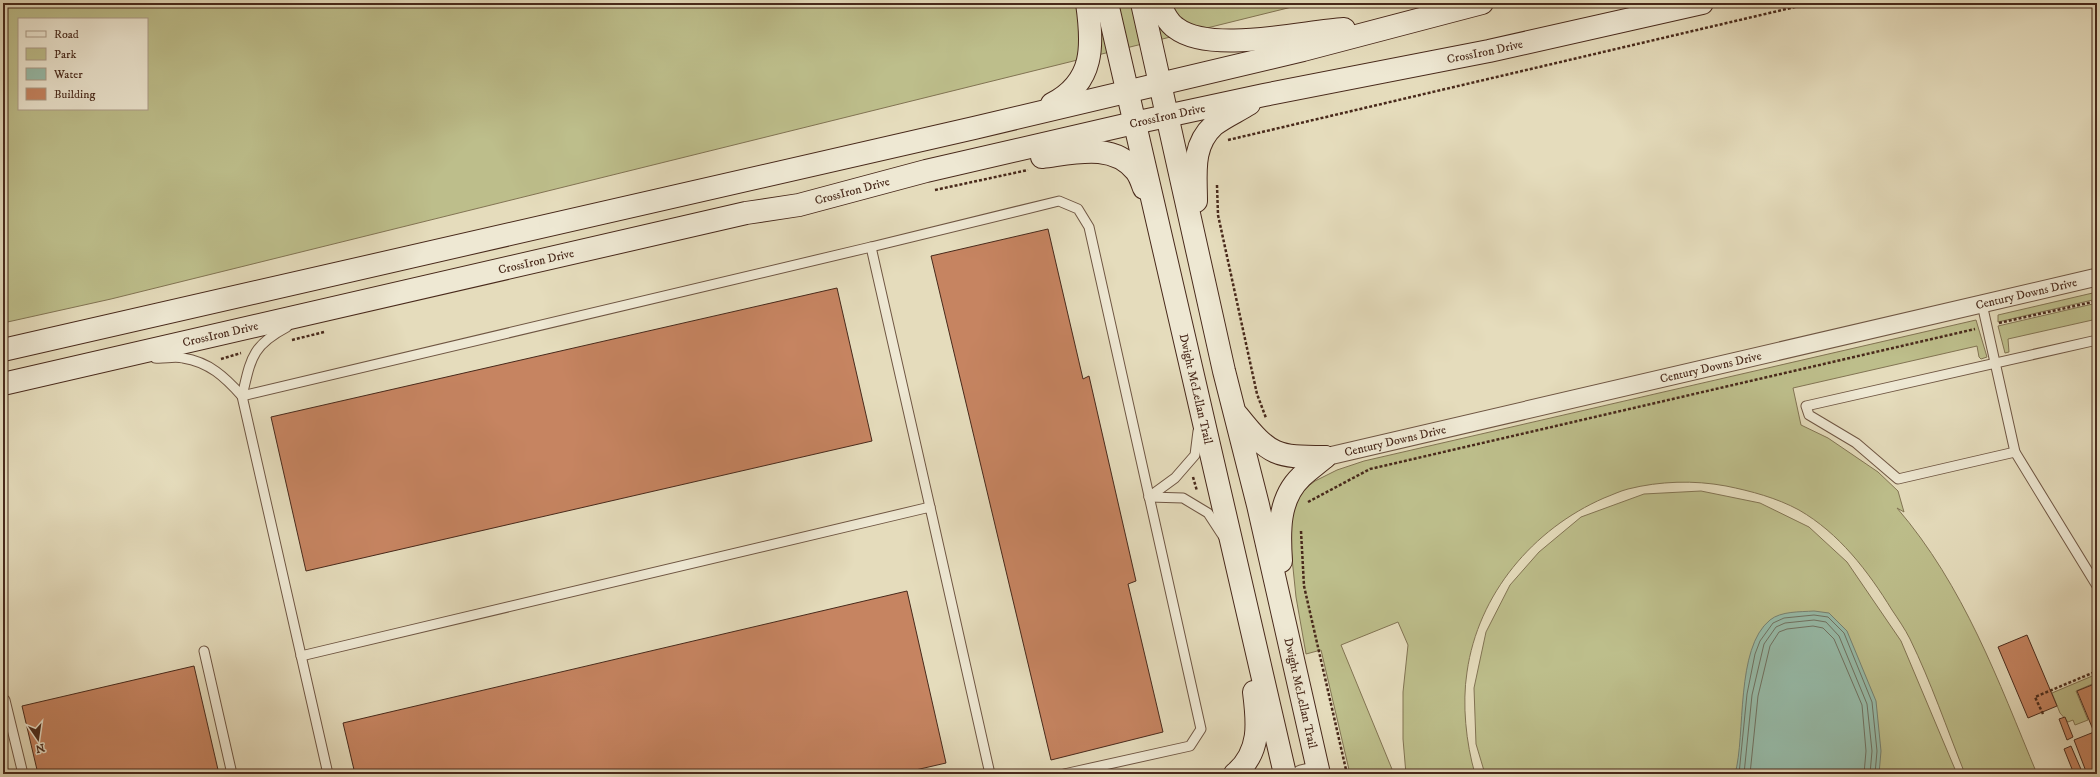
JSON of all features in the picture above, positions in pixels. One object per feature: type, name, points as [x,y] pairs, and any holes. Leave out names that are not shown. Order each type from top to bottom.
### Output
[{"type":"main road","points":[[1036,112],[1061,99],[1072,91],[1077,86],[1084,73],[1090,54],[1090,20],[1088,3]]},
{"type":"main road","name":"Dwight McLellan Trail","points":[[1107,3],[1285,774]]},
{"type":"main road","name":"Dwight McLellan Trail","points":[[1142,3],[1224,371],[1284,622],[1313,773]]},
{"type":"main road","points":[[1159,3],[1165,16],[1175,28],[1194,38],[1218,42],[1317,31],[1399,25]]},
{"type":"main road","points":[[3,350],[974,128],[1036,112],[1160,84],[1482,3]]},
{"type":"main road","name":"CrossIron Drive","points":[[3,384],[746,212],[800,205],[926,171],[1134,123],[1264,95],[1489,51],[1702,3]]},
{"type":"main road","points":[[1196,242],[1195,176],[1197,152],[1214,125],[1264,95]]},
{"type":"main road","points":[[1011,152],[1040,157],[1093,152],[1112,153],[1137,172],[1155,210]]},
{"type":"main road","points":[[1235,412],[1265,446],[1282,455],[1325,457]]},
{"type":"main road","points":[[1284,622],[1279,533],[1282,512],[1299,496],[1300,477],[1325,457]]},
{"type":"main road","points":[[1235,774],[1250,758],[1258,724],[1252,672],[1253,633]]},
{"type":"street","name":"Century Downs Drive","points":[[1325,457],[2097,277]]},
{"type":"lane","points":[[242,396],[1059,201],[1078,209],[1089,228],[1201,729],[1190,746],[1064,774]]},
{"type":"lane","points":[[871,247],[990,774]]},
{"type":"lane","points":[[1982,304],[2015,452],[2097,586]]},
{"type":"lane","points":[[315,311],[272,335],[256,350],[242,396],[328,774]]},
{"type":"lane","points":[[2015,452],[1898,479],[1856,443],[1809,415],[1806,406],[2097,340]]},
{"type":"lane","points":[[137,352],[156,358],[182,358],[206,363],[228,381],[242,396]]},
{"type":"lane","points":[[1149,497],[1175,478],[1195,455],[1201,412]]},
{"type":"lane","points":[[1149,497],[1183,498],[1208,513],[1234,554]]},
{"type":"lane","points":[[301,656],[930,507]]},
{"type":"lane","points":[[204,651],[232,774]]},
{"type":"lane","points":[[5,700],[22,774]]},
{"type":"path","points":[[1224,144],[1236,137],[1812,3]]},
{"type":"path","points":[[1216,177],[1218,215],[1257,394],[1268,422]]},
{"type":"path","points":[[1305,508],[1299,496],[1370,469],[2097,300]]},
{"type":"path","points":[[206,363],[256,350]]},
{"type":"path","points":[[1192,473],[1198,496]]},
{"type":"path","points":[[1301,528],[1304,586],[1347,774]]},
{"type":"path","points":[[2042,714],[2035,697],[2097,671]]},
{"type":"green space","points":[[3,3],[1308,3],[111,299],[3,323]]},
{"type":"green space","points":[[2097,292],[2097,299],[1998,322],[1998,315]]},
{"type":"green space","points":[[2097,303],[2097,319],[2008,339],[2009,352],[2005,353],[1998,326]]},
{"type":"green space","points":[[1976,320],[1987,357],[1981,359],[1979,357],[1977,346],[1793,388],[1801,425],[1828,438],[1878,472],[1898,491],[1904,512],[1897,508],[1921,538],[1942,569],[1978,635],[2037,774],[1965,774],[1932,689],[1908,635],[1883,595],[1863,567],[1840,541],[1827,530],[1799,510],[1773,498],[1714,484],[1677,482],[1652,484],[1625,490],[1604,498],[1578,511],[1554,527],[1532,546],[1513,567],[1496,591],[1483,616],[1473,643],[1467,672],[1465,710],[1467,737],[1475,774],[1406,774],[1403,739],[1403,692],[1408,645],[1398,622],[1341,645],[1394,774],[1350,774],[1321,650],[1306,654],[1296,597],[1289,529],[1294,504],[1302,491],[1315,481],[1337,470],[1364,461]]},
{"type":"green space","points":[[1701,491],[1760,503],[1809,527],[1847,562],[1901,641],[1957,774],[1485,774],[1476,744],[1474,688],[1486,632],[1510,585],[1539,552],[1581,517],[1644,494]]},
{"type":"green space","points":[[2097,674],[2097,682],[2076,691],[2088,720],[2075,725],[2073,720],[2068,722],[2060,713],[2052,693]]},
{"type":"water","points":[[1814,611],[1829,613],[1847,631],[1876,701],[1881,751],[1879,774],[1735,774],[1746,671],[1751,650],[1759,633],[1774,617],[1791,612]]},
{"type":"building","points":[[1048,229],[1083,379],[1089,376],[1136,581],[1128,584],[1163,732],[1051,760],[931,256]]},
{"type":"building","points":[[837,288],[872,441],[306,571],[271,417]]},
{"type":"building","points":[[907,591],[946,763],[898,774],[355,774],[343,723]]},
{"type":"building","points":[[2027,635],[2057,706],[2028,718],[1998,647]]},
{"type":"building","points":[[194,666],[219,774],[38,774],[22,706]]},
{"type":"building","points":[[2097,683],[2097,774],[2087,774],[2074,740],[2094,732],[2077,691]]},
{"type":"building","points":[[2065,717],[2073,737],[2067,740],[2059,719]]},
{"type":"building","points":[[2071,746],[2083,774],[2074,774],[2064,749]]}]
